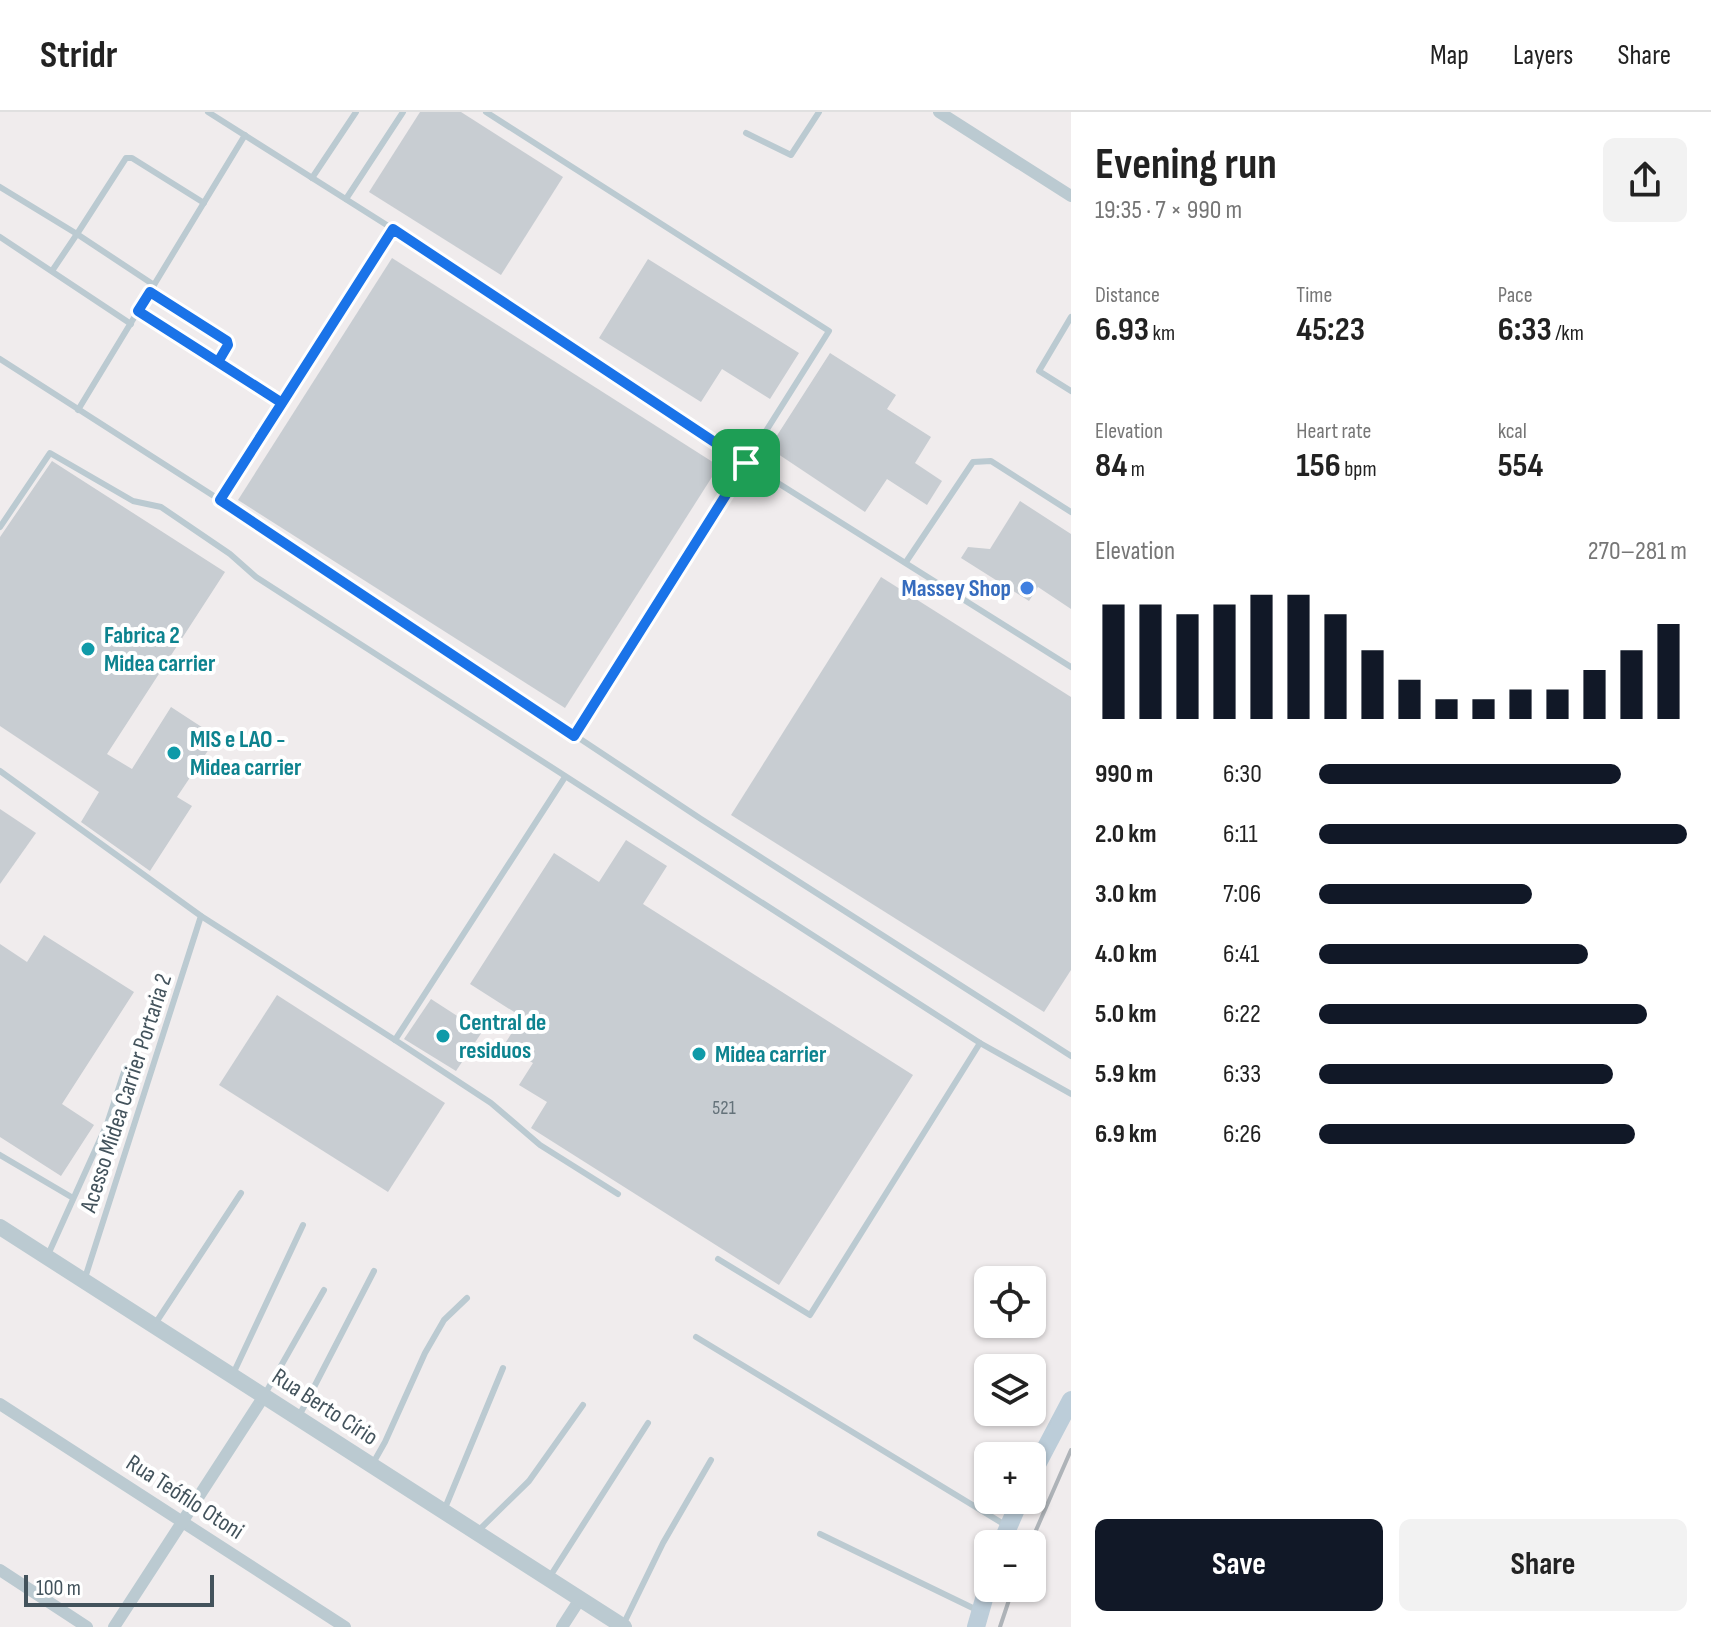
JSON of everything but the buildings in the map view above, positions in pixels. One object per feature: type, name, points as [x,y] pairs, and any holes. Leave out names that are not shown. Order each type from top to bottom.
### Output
[{"type":"main road","points":[[1046,1447],[1071,1400]]},
{"type":"street","points":[[939,112],[1071,196]]},
{"type":"street","name":"Rua Berto Círio","points":[[0,1227],[623,1626]]},
{"type":"street","points":[[114,1627],[264,1396]]},
{"type":"street","name":"Rua Teófilo Otoni","points":[[0,1404],[345,1627]]},
{"type":"street","points":[[0,1570],[87,1627]]},
{"type":"street","points":[[562,1627],[580,1599]]},
{"type":"lane","points":[[208,112],[393,229],[746,463],[1070,664]]},
{"type":"lane","points":[[312,178],[356,112]]},
{"type":"lane","points":[[346,199],[403,112]]},
{"type":"lane","points":[[486,112],[829,331],[574,736]]},
{"type":"lane","points":[[746,133],[791,155],[819,112]]},
{"type":"lane","points":[[78,410],[245,135]]},
{"type":"lane","points":[[52,271],[126,158],[132,158],[204,203]]},
{"type":"lane","points":[[0,187],[77,234],[227,341],[228,345],[218,362]]},
{"type":"lane","points":[[220,500],[393,229]]},
{"type":"lane","points":[[0,237],[131,324]]},
{"type":"lane","points":[[138,311],[282,403]]},
{"type":"lane","points":[[1071,317],[1039,371],[1071,391]]},
{"type":"lane","points":[[0,359],[220,500],[574,736],[1071,1056]]},
{"type":"lane","points":[[0,527],[50,453],[133,501],[161,507],[230,554],[256,577],[565,777],[980,1043],[1071,1094]]},
{"type":"lane","points":[[906,562],[973,462],[991,461],[1071,512]]},
{"type":"lane","points":[[0,771],[201,916],[491,1103],[540,1145],[618,1194]]},
{"type":"lane","points":[[395,1040],[565,777]]},
{"type":"lane","name":"Acesso Midea Carrier Portaria 2","points":[[84,1281],[201,916]]},
{"type":"lane","points":[[718,1259],[810,1315],[980,1043]]},
{"type":"lane","points":[[47,1257],[107,1124],[126,1066]]},
{"type":"lane","points":[[0,1155],[73,1198]]},
{"type":"lane","points":[[154,1326],[241,1193]]},
{"type":"lane","points":[[233,1376],[303,1225]]},
{"type":"lane","points":[[298,1418],[374,1271]]},
{"type":"lane","points":[[264,1396],[324,1290]]},
{"type":"lane","points":[[372,1465],[431,1342],[444,1320],[467,1298]]},
{"type":"lane","points":[[696,1337],[996,1530]]},
{"type":"lane","points":[[444,1511],[503,1368]]},
{"type":"lane","points":[[477,1532],[529,1481],[583,1405]]},
{"type":"lane","points":[[548,1579],[648,1423]]},
{"type":"lane","points":[[623,1626],[663,1543],[711,1460]]},
{"type":"lane","points":[[820,1534],[978,1619]]},
{"type":"railway","points":[[1036,1530],[1071,1450]]},
{"type":"railway","points":[[1000,1627],[1008,1602]]},
{"type":"place","name":"Massey Shop","points":[[1027,588]]},
{"type":"place","name":"Fabrica 2 Midea carrier","points":[[88,649]]},
{"type":"place","name":"MIS e LAO - Midea carrier","points":[[174,753]]},
{"type":"place","name":"Central de residuos","points":[[443,1036]]},
{"type":"place","name":"Midea carrier","points":[[699,1054]]},
{"type":"route","points":[[746,463],[393,229],[282,403],[218,362],[228,345],[227,341],[150,292],[138,311],[282,403],[220,500],[574,736],[746,463]]}]
